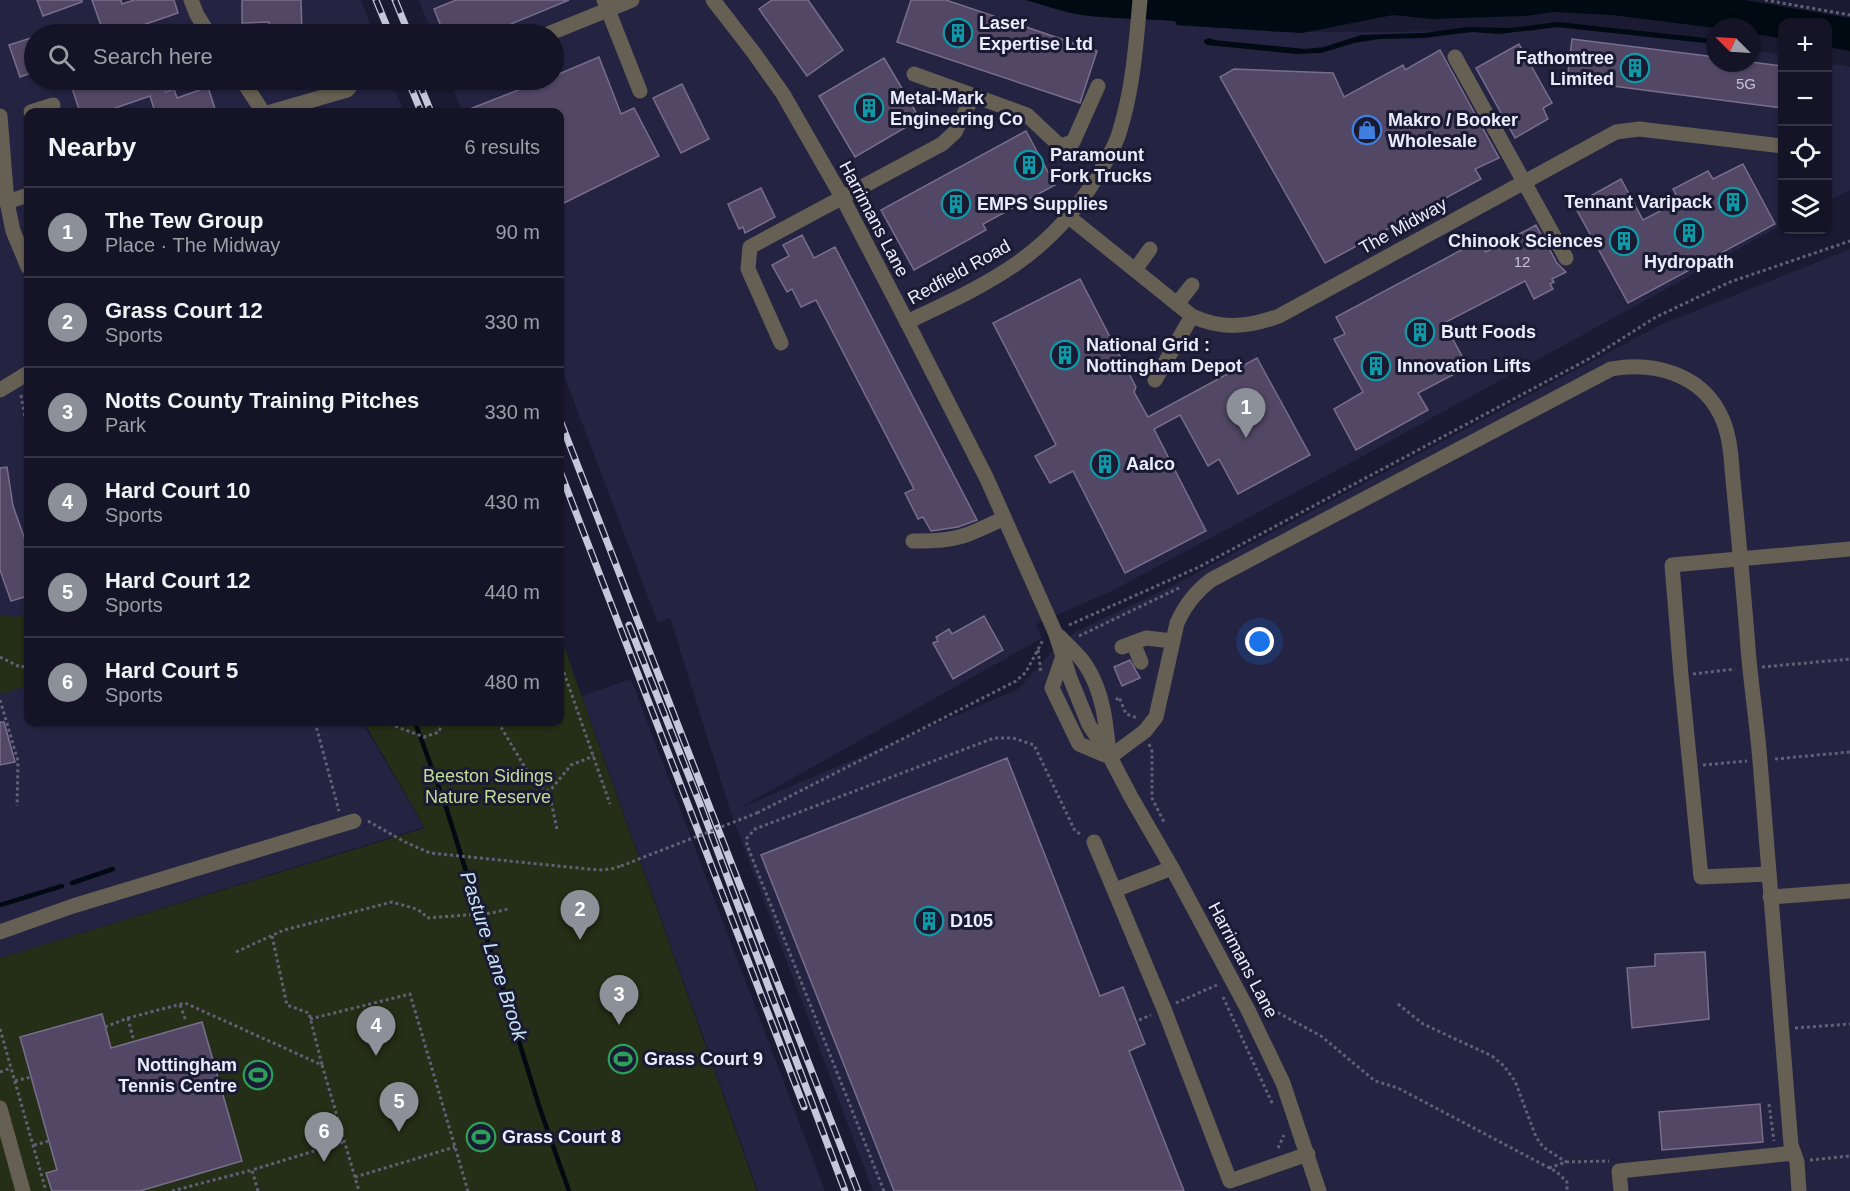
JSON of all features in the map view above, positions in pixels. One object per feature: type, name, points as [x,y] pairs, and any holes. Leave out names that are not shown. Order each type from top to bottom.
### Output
[{"type":"street","points":[[191,0],[203,24]]},
{"type":"street","points":[[564,26],[602,8],[632,0]]},
{"type":"street","name":"Harrimans Lane","points":[[713,0],[783,94],[842,197],[907,322],[987,480],[1054,632],[1089,724],[1172,868],[1248,1010],[1283,1083],[1319,1191]]},
{"type":"street","name":"Redfield Road","points":[[907,322],[977,288],[1018,264],[1069,217],[1092,185],[1119,133],[1135,59],[1140,0]]},
{"type":"street","points":[[602,8],[640,91]]},
{"type":"street","points":[[1455,57],[1566,258]]},
{"type":"street","points":[[914,74],[1027,115],[1060,146],[1072,142],[1098,86]]},
{"type":"street","points":[[249,90],[260,108]]},
{"type":"street","points":[[285,108],[347,90]]},
{"type":"street","points":[[781,343],[748,268],[750,247],[942,144],[955,132],[973,96]]},
{"type":"street","points":[[43,108],[52,105]]},
{"type":"street","points":[[0,116],[2,166],[7,202],[13,231],[24,257]]},
{"type":"street","name":"The Midway","points":[[1069,217],[1192,316],[1207,323],[1223,326],[1256,324],[1279,316],[1616,132],[1638,129],[1778,146]]},
{"type":"street","points":[[7,202],[24,196]]},
{"type":"street","points":[[1135,270],[1150,249]]},
{"type":"street","points":[[1177,304],[1192,285]]},
{"type":"street","points":[[1155,380],[1192,316]]},
{"type":"street","points":[[1063,656],[1052,688],[1079,744],[1110,757],[1145,731],[1156,717],[1173,640],[1182,611],[1193,595],[1210,580],[1599,374],[1626,366],[1650,367],[1679,375],[1693,383],[1713,402],[1721,415],[1728,440],[1760,760],[1791,1145],[1797,1162],[1799,1191]]},
{"type":"street","points":[[0,390],[24,376]]},
{"type":"street","points":[[913,541],[943,542],[967,536],[1004,518]]},
{"type":"street","points":[[1769,874],[1701,877],[1672,565],[1850,549]]},
{"type":"street","name":"Harrimans Lane","points":[[1054,632],[1085,664],[1098,693],[1104,707],[1110,757]]},
{"type":"street","points":[[1141,662],[1128,645],[1146,638],[1173,640]]},
{"type":"street","points":[[1057,672],[1084,735],[1101,743]]},
{"type":"street","points":[[0,932],[73,906],[352,818]]},
{"type":"street","points":[[1094,842],[1230,1181],[1308,1154]]},
{"type":"street","points":[[1115,890],[1172,868]]},
{"type":"street","points":[[1770,897],[1850,891]]},
{"type":"street","points":[[0,1108],[23,1191]]},
{"type":"street","points":[[1621,1191],[1619,1171],[1794,1153]]},
{"type":"path","points":[[1765,0],[1850,15]]},
{"type":"path","points":[[317,726],[352,818],[430,853],[598,870],[621,866],[757,813],[1016,681],[1026,672],[1038,649],[1054,632],[1199,567],[1596,355],[1656,317],[1730,282],[1850,241]]},
{"type":"path","points":[[1073,639],[1183,586]]},
{"type":"path","points":[[1038,649],[1042,681]]},
{"type":"path","points":[[0,657],[20,667],[24,666]]},
{"type":"path","points":[[564,673],[610,804]]},
{"type":"path","points":[[0,700],[18,761],[17,806]]},
{"type":"path","points":[[1139,716],[1152,751],[1152,798],[1169,830]]},
{"type":"path","points":[[394,726],[424,737],[439,732],[441,726]]},
{"type":"path","points":[[500,726],[530,776],[549,792],[557,829]]},
{"type":"path","points":[[884,1191],[747,845],[750,833],[766,824],[1003,736],[1034,745],[1075,831],[1094,842]]},
{"type":"path","points":[[549,792],[571,765],[594,756]]},
{"type":"path","points":[[236,952],[284,930],[392,902],[414,908],[427,918],[492,913],[508,909]]},
{"type":"path","points":[[272,936],[287,1005],[309,1013],[359,1191]]},
{"type":"path","points":[[1213,975],[1217,985]]},
{"type":"path","points":[[310,1019],[410,994],[468,1191]]},
{"type":"path","points":[[1222,996],[1276,1111]]},
{"type":"path","points":[[105,1027],[128,1018],[185,1003],[322,1065]]},
{"type":"path","points":[[1231,1018],[1260,1003],[1321,1036],[1375,1081],[1398,1088],[1557,1172],[1567,1182],[1568,1191]]},
{"type":"path","points":[[1398,1004],[1423,1024],[1492,1056],[1504,1066],[1515,1082],[1543,1147],[1566,1162]]},
{"type":"path","points":[[180,1005],[186,1021]]},
{"type":"path","points":[[128,1018],[133,1038]]},
{"type":"path","points":[[1781,1029],[1850,1024]]},
{"type":"path","points":[[0,1029],[46,1191]]},
{"type":"path","points":[[0,1072],[11,1068]]},
{"type":"path","points":[[15,1081],[31,1077]]},
{"type":"path","points":[[1278,1148],[1286,1131]]},
{"type":"path","points":[[34,1145],[49,1141]]},
{"type":"path","points":[[172,1191],[344,1142]]},
{"type":"path","points":[[355,1177],[454,1147]]},
{"type":"path","points":[[252,1170],[258,1191]]},
{"type":"shaded area","points":[[0,0],[361,0],[370,24],[24,24],[24,90],[395,90],[402,108],[24,108],[24,726],[364,726],[424,827],[0,958]]},
{"type":"shaded area","points":[[419,0],[1026,0],[1089,16],[1175,21],[1177,25],[1278,32],[1532,31],[1557,27],[1706,43],[1706,72],[1760,72],[1760,51],[1778,54],[1778,227],[1350,463],[1108,593],[1036,624],[1042,638],[738,809],[1018,689],[1051,653],[1075,632],[1174,585],[1660,325],[1850,249],[1850,1191],[873,1191],[731,813],[670,618],[658,623],[564,376],[564,108],[460,108],[453,90],[564,90],[564,24],[428,24]]},
{"type":"shaded area","points":[[1026,0],[1744,0],[1850,18],[1850,51],[1832,48],[1832,18],[1778,18],[1778,38],[1760,35],[1760,18],[1706,18],[1706,27],[1612,15],[1553,12],[1526,16],[1432,19],[1393,15],[1302,33],[1177,25],[1175,21],[1111,18],[1066,12]]},
{"type":"shaded area","points":[[1558,22],[1706,38],[1706,43],[1557,27],[1499,34],[1472,32],[1423,38],[1379,39],[1354,43],[1321,53],[1296,54],[1207,45],[1204,42],[1210,38],[1305,49],[1324,47],[1361,35],[1425,33],[1467,27],[1510,28]]},
{"type":"shaded area","points":[[1832,64],[1850,67],[1850,190],[1832,199]]},
{"type":"shaded area","points":[[631,679],[825,1191],[758,1191],[582,696]]},
{"type":"green space","points":[[0,615],[16,617],[24,615],[24,686],[4,694],[0,692]]},
{"type":"green space","name":"Nottingham Tennis Centre","points":[[564,646],[757,1191],[0,1191],[0,958],[425,828],[366,726],[564,726]]},
{"type":"building","points":[[37,0],[82,0],[82,2],[43,16]]},
{"type":"building","points":[[92,0],[121,0],[122,4],[134,0],[174,0],[178,13],[146,24],[100,24]]},
{"type":"building","points":[[242,0],[301,0],[302,24],[242,23]]},
{"type":"building","points":[[456,0],[569,0],[511,24],[440,24],[434,9]]},
{"type":"building","points":[[772,0],[808,0],[843,50],[807,76],[759,9]]},
{"type":"building","points":[[911,0],[946,0],[1097,51],[1080,103],[897,42]]},
{"type":"building","name":"Fathomtree Limited","points":[[1572,39],[1706,56],[1706,72],[1760,72],[1760,63],[1778,65],[1778,107],[1567,80]]},
{"type":"building","points":[[24,40],[24,76],[20,77],[9,45]]},
{"type":"building","points":[[1519,44],[1552,103],[1543,108],[1548,119],[1515,138],[1476,68]]},
{"type":"building","name":"Makro / Booker Wholesale","points":[[1440,50],[1499,158],[1475,169],[1481,179],[1325,263],[1220,77],[1234,69],[1333,73],[1344,97],[1403,65],[1405,70]]},
{"type":"building","points":[[599,57],[621,114],[634,108],[659,156],[564,203],[564,108],[472,108],[518,90],[564,90],[564,72]]},
{"type":"building","name":"Metal-Mark Engineering Co","points":[[884,58],[920,119],[855,157],[819,96]]},
{"type":"building","points":[[682,84],[709,139],[681,153],[653,98]]},
{"type":"building","points":[[73,90],[165,90],[166,92],[174,90],[177,98],[200,90],[209,90],[215,108],[154,108],[150,96],[116,108],[79,108]]},
{"type":"building","points":[[1026,131],[1055,185],[983,224],[986,230],[914,270],[881,210]]},
{"type":"building","points":[[1743,164],[1775,224],[1628,303],[1574,205],[1621,179],[1643,220],[1679,201],[1673,189],[1708,171],[1713,179]]},
{"type":"building","points":[[761,188],[775,217],[745,233],[743,227],[739,229],[728,204]]},
{"type":"building","points":[[1536,225],[1557,263],[1566,272],[1552,279],[1554,282],[1550,284],[1553,289],[1534,299],[1525,281],[1444,323],[1468,367],[1418,393],[1428,410],[1356,450],[1334,409],[1363,392],[1334,339],[1345,334],[1336,317],[1480,240],[1486,252]]},
{"type":"building","points":[[802,235],[814,258],[835,247],[977,520],[958,527],[931,531],[923,517],[918,519],[905,493],[914,489],[816,300],[801,307],[792,289],[787,292],[772,265],[789,256],[783,245]]},
{"type":"building","points":[[1080,279],[1136,387],[1134,392],[1148,417],[1257,358],[1310,455],[1238,494],[1219,459],[1208,466],[1180,415],[1154,429],[1206,531],[1125,573],[1073,471],[1050,483],[1035,456],[1056,445],[993,323]]},
{"type":"building","points":[[7,467],[13,506],[24,537],[24,597],[11,601],[0,570],[0,468]]},
{"type":"building","points":[[984,616],[1003,650],[953,679],[933,643],[938,641],[936,637],[949,629],[952,634]]},
{"type":"building","points":[[1130,660],[1140,678],[1122,686],[1114,667]]},
{"type":"building","points":[[0,722],[4,722],[15,762],[0,765]]},
{"type":"building","name":"D105","points":[[1007,758],[1100,996],[1123,987],[1145,1044],[1129,1051],[1184,1191],[894,1191],[761,855]]},
{"type":"building","points":[[1705,952],[1709,1019],[1632,1028],[1627,968],[1655,966],[1655,954]]},
{"type":"building","name":"Nottingham Tennis Centre","points":[[102,1014],[111,1048],[202,1022],[242,1161],[140,1191],[52,1191],[46,1173],[57,1170],[20,1037]]},
{"type":"building","points":[[1760,1104],[1763,1142],[1662,1150],[1659,1112]]},
{"type":"waterway","name":"Pasture Lane Brook","points":[[416,726],[446,807],[540,1109],[569,1191]]},
{"type":"waterway","points":[[72,883],[113,869]]},
{"type":"waterway","points":[[0,905],[62,886]]},
{"type":"railway","points":[[376,0],[386,24]]},
{"type":"railway","points":[[395,0],[405,24]]},
{"type":"railway","points":[[412,90],[419,108]]},
{"type":"railway","points":[[422,90],[429,108]]},
{"type":"railway","points":[[564,430],[858,1191]]},
{"type":"railway","points":[[564,481],[804,1107]]},
{"type":"railway","points":[[629,625],[700,804],[845,1191]]},
{"type":"place","name":"Laser Expertise Ltd","points":[[958,33]]},
{"type":"place","name":"Fathomtree Limited","points":[[1635,68]]},
{"type":"place","name":"Metal-Mark Engineering Co","points":[[869,108]]},
{"type":"place","name":"Makro / Booker Wholesale","points":[[1367,130]]},
{"type":"place","name":"Paramount Fork Trucks","points":[[1029,165]]},
{"type":"place","name":"Tennant Varipack","points":[[1733,202]]},
{"type":"place","name":"EMPS Supplies","points":[[956,204]]},
{"type":"place","name":"Hydropath","points":[[1689,233]]},
{"type":"place","name":"Chinook Sciences","points":[[1624,241]]},
{"type":"place","name":"Butt Foods","points":[[1420,332]]},
{"type":"place","name":"National Grid : Nottingham Depot","points":[[1065,355]]},
{"type":"place","name":"Innovation Lifts","points":[[1376,366]]},
{"type":"place","name":"The Tew Group","points":[[1246,438]]},
{"type":"place","name":"Aalco","points":[[1105,464]]},
{"type":"place","name":"D105","points":[[929,921]]},
{"type":"place","name":"Grass Court 12","points":[[580,940]]},
{"type":"place","name":"Notts County Training Pitches","points":[[619,1025]]},
{"type":"place","name":"Hard Court 10","points":[[376,1056]]},
{"type":"place","name":"Grass Court 9","points":[[623,1059]]},
{"type":"place","name":"Nottingham Tennis Centre","points":[[258,1075]]},
{"type":"place","name":"Hard Court 12","points":[[399,1132]]},
{"type":"place","name":"Grass Court 8","points":[[481,1137]]},
{"type":"place","name":"Hard Court 5","points":[[324,1162]]},
{"type":"park label","name":"Beeston Sidings Nature Reserve","points":[[488,786]]}]
